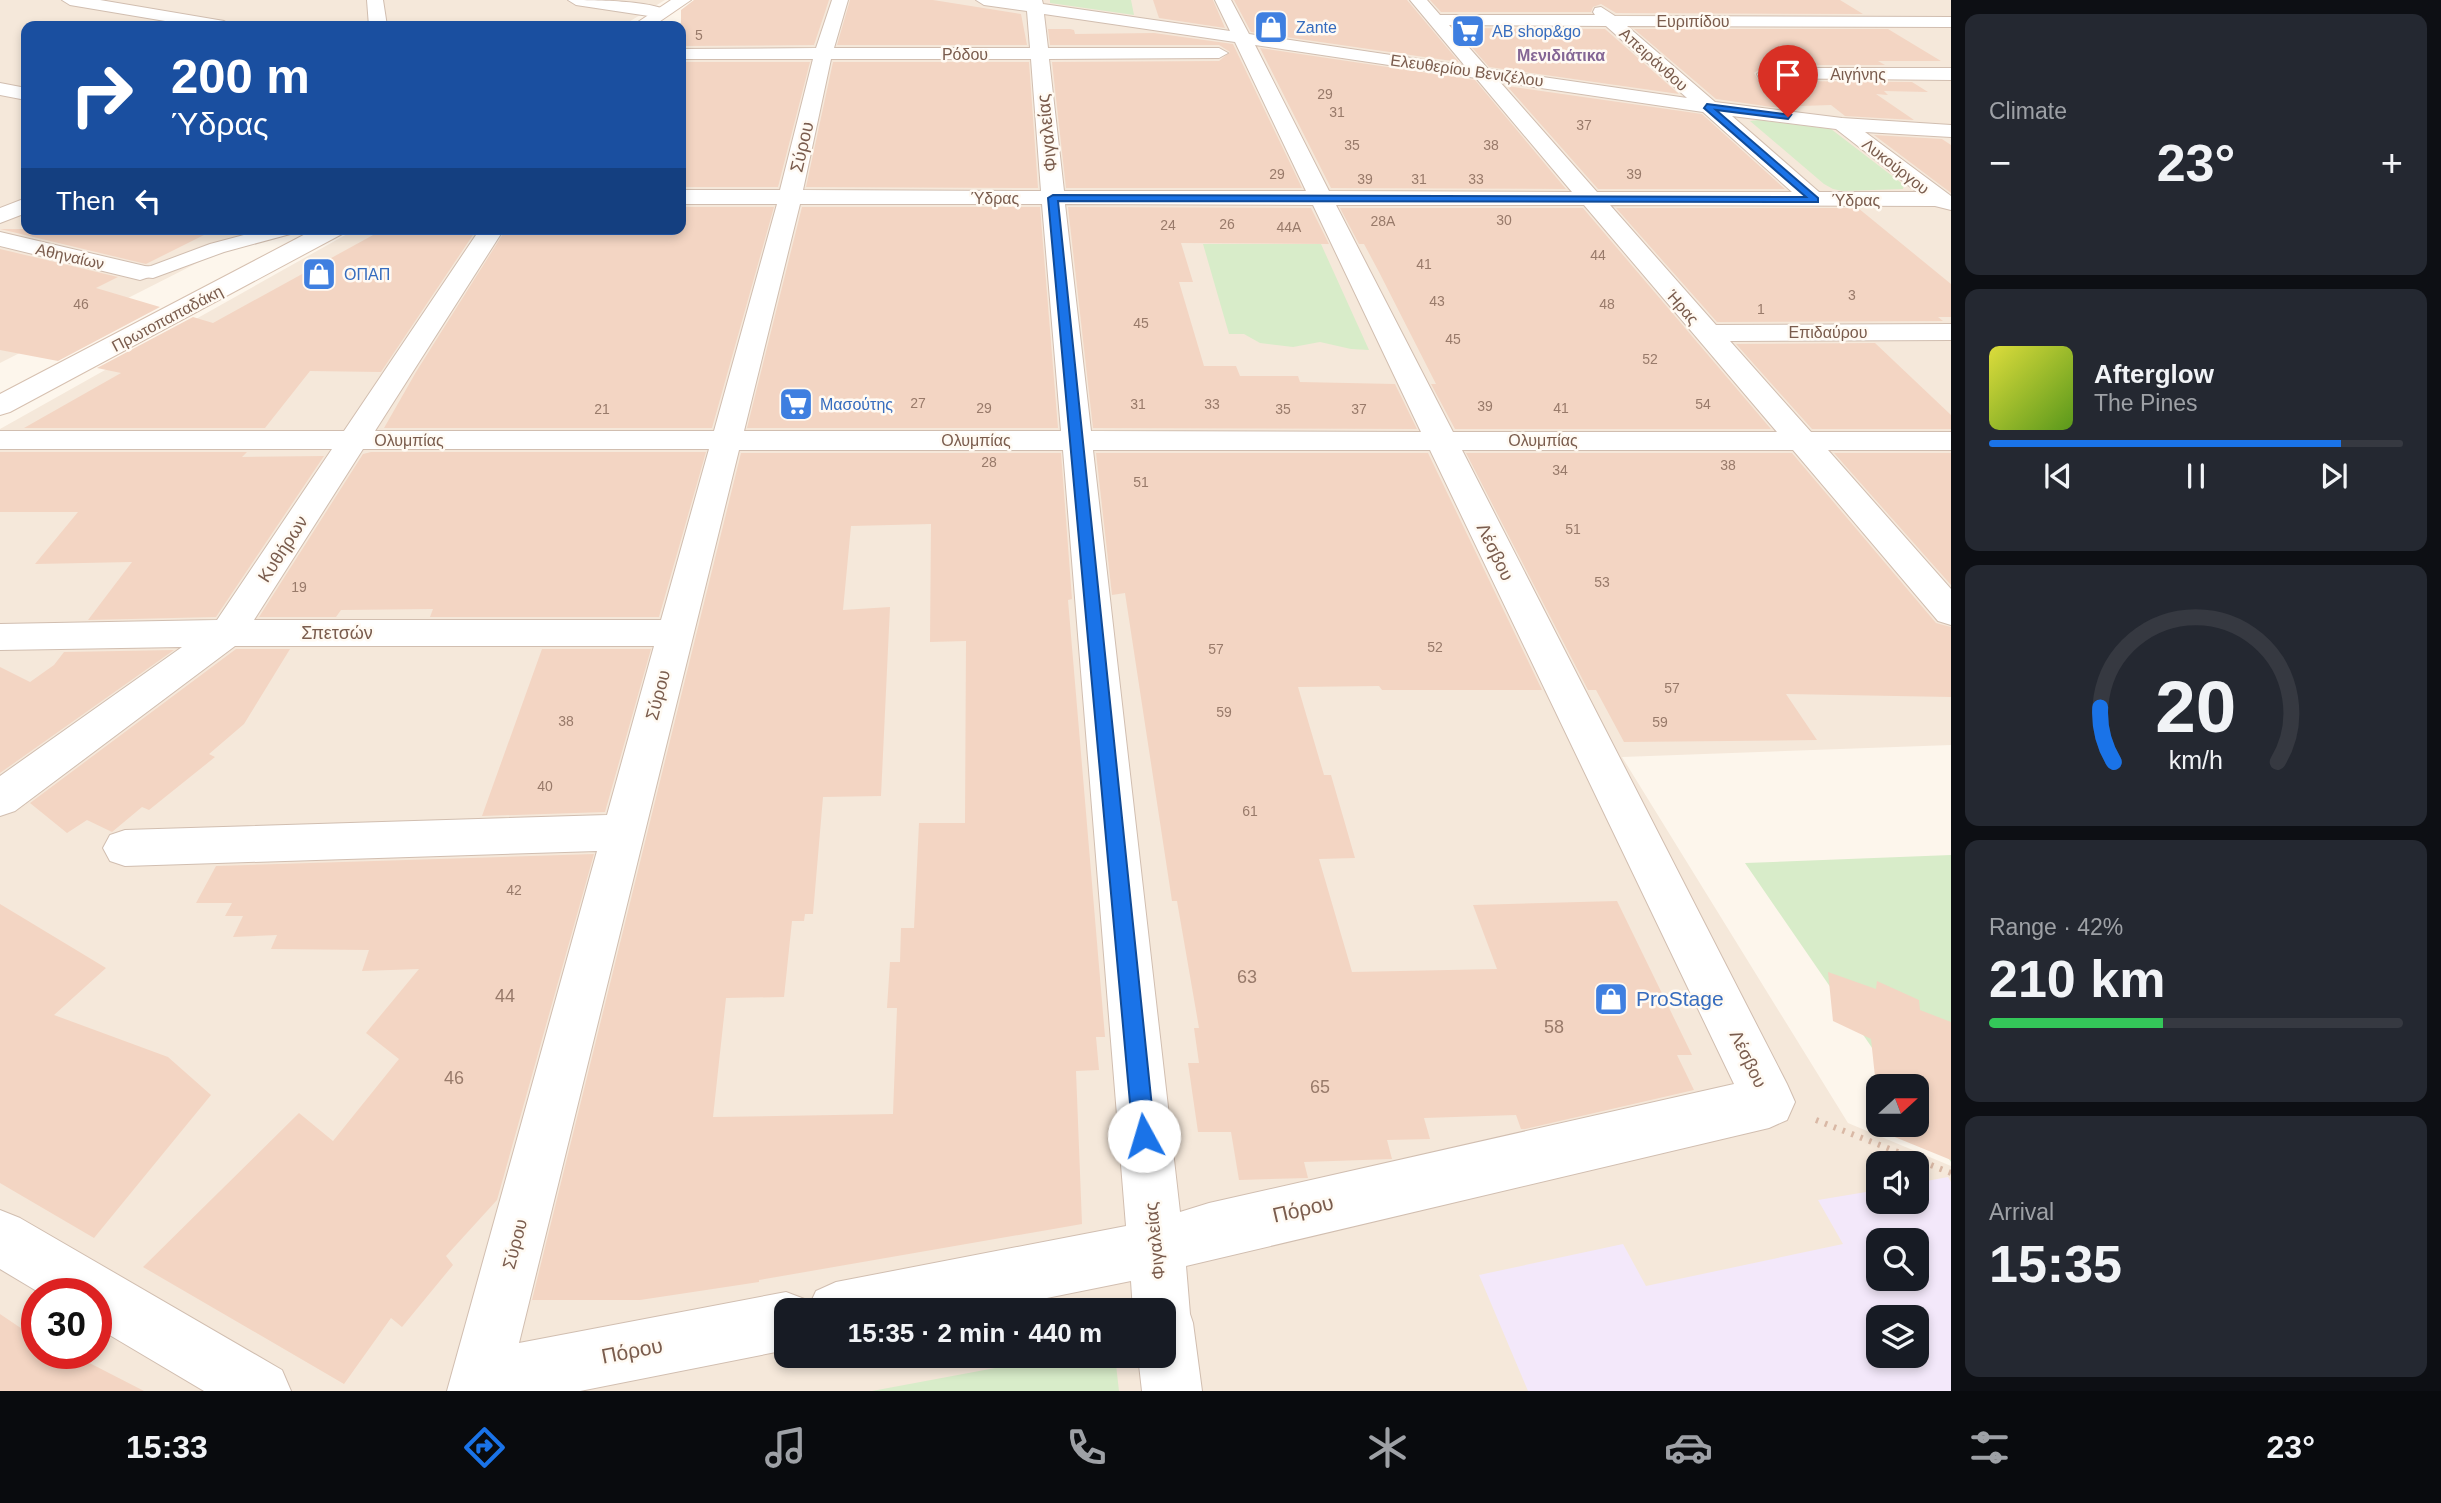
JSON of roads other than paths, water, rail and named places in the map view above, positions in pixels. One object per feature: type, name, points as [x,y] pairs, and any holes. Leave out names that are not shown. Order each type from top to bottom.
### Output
[{"type":"street","points":[[70,0],[176,21]]},
{"type":"street","points":[[187,21],[192,0]]},
{"type":"street","points":[[375,0],[378,21]]},
{"type":"street","points":[[576,0],[665,20],[700,6]]},
{"type":"street","points":[[665,20],[683,0]]},
{"type":"street","name":"Σύρου","points":[[478,1386],[790,198],[823,54],[840,0]]},
{"type":"street","name":"Ελευθερίου Βενιζέλου","points":[[984,0],[1034,4],[1245,45],[1480,72],[1707,107],[1842,124],[1951,131]]},
{"type":"street","name":"Λέσβου","points":[[1223,0],[1769,1102]]},
{"type":"street","name":"Ήρας","points":[[1418,0],[1705,333],[1951,612]]},
{"type":"street","name":"Απειράνθου","points":[[1588,0],[1815,200]]},
{"type":"street","name":"Φιγαλείας","points":[[1034,4],[1161,1298]]},
{"type":"street","points":[[1725,7],[1744,21]]},
{"type":"street","points":[[1868,7],[1927,43]]},
{"type":"street","name":"Ευριπίδου","points":[[1435,20],[1951,22]]},
{"type":"street","name":"Ρόδου","points":[[686,54],[1039,54],[1245,45]]},
{"type":"street","name":"Αιγήνης","points":[[1766,74],[1951,74]]},
{"type":"street","points":[[0,89],[21,93]]},
{"type":"street","name":"Λυκούργου","points":[[1842,124],[1946,203]]},
{"type":"street","name":"Ύδρας","points":[[686,197],[1589,198],[1946,203]]},
{"type":"street","points":[[0,216],[21,207]]},
{"type":"street","name":"Πρωτοπαπαδάκη","points":[[0,382],[282,235]]},
{"type":"street","name":"Πρωτοπαπαδάκη","points":[[0,406],[323,235]]},
{"type":"street","name":"Κυθήρων","points":[[0,799],[227,633],[488,235]]},
{"type":"street","name":"Αθηναίων","points":[[0,239],[140,272]]},
{"type":"street","name":"Επιδαύρου","points":[[1705,333],[1951,332]]},
{"type":"street","name":"Ολυμπίας","points":[[0,440],[1951,441]]},
{"type":"street","name":"Σπετσών","points":[[0,637],[227,633],[675,633]]},
{"type":"street","points":[[125,848],[622,832]]},
{"type":"street","name":"Πόρου","points":[[902,1298],[1155,1248],[1209,1231],[1769,1102]]},
{"type":"street","points":[[0,1238],[68,1278]]},
{"type":"street","points":[[112,1304],[261,1391]]},
{"type":"street","name":"Πόρου","points":[[478,1386],[774,1324]]},
{"type":"street","points":[[1169,1368],[1172,1391]]},
{"type":"lane","points":[[140,272],[153,272],[217,248],[266,235]]},
{"type":"place","name":"Zante","points":[[1271,27]]},
{"type":"place","name":"AB shop&go","points":[[1468,31]]},
{"type":"place","name":"ΟΠΑΠ","points":[[319,274]]},
{"type":"place","name":"Μασούτης","points":[[796,404]]},
{"type":"place","name":"ProStage","points":[[1611,999]]},
{"type":"district","name":"Μενιδιάτικα","points":[[1561,55]]}]
